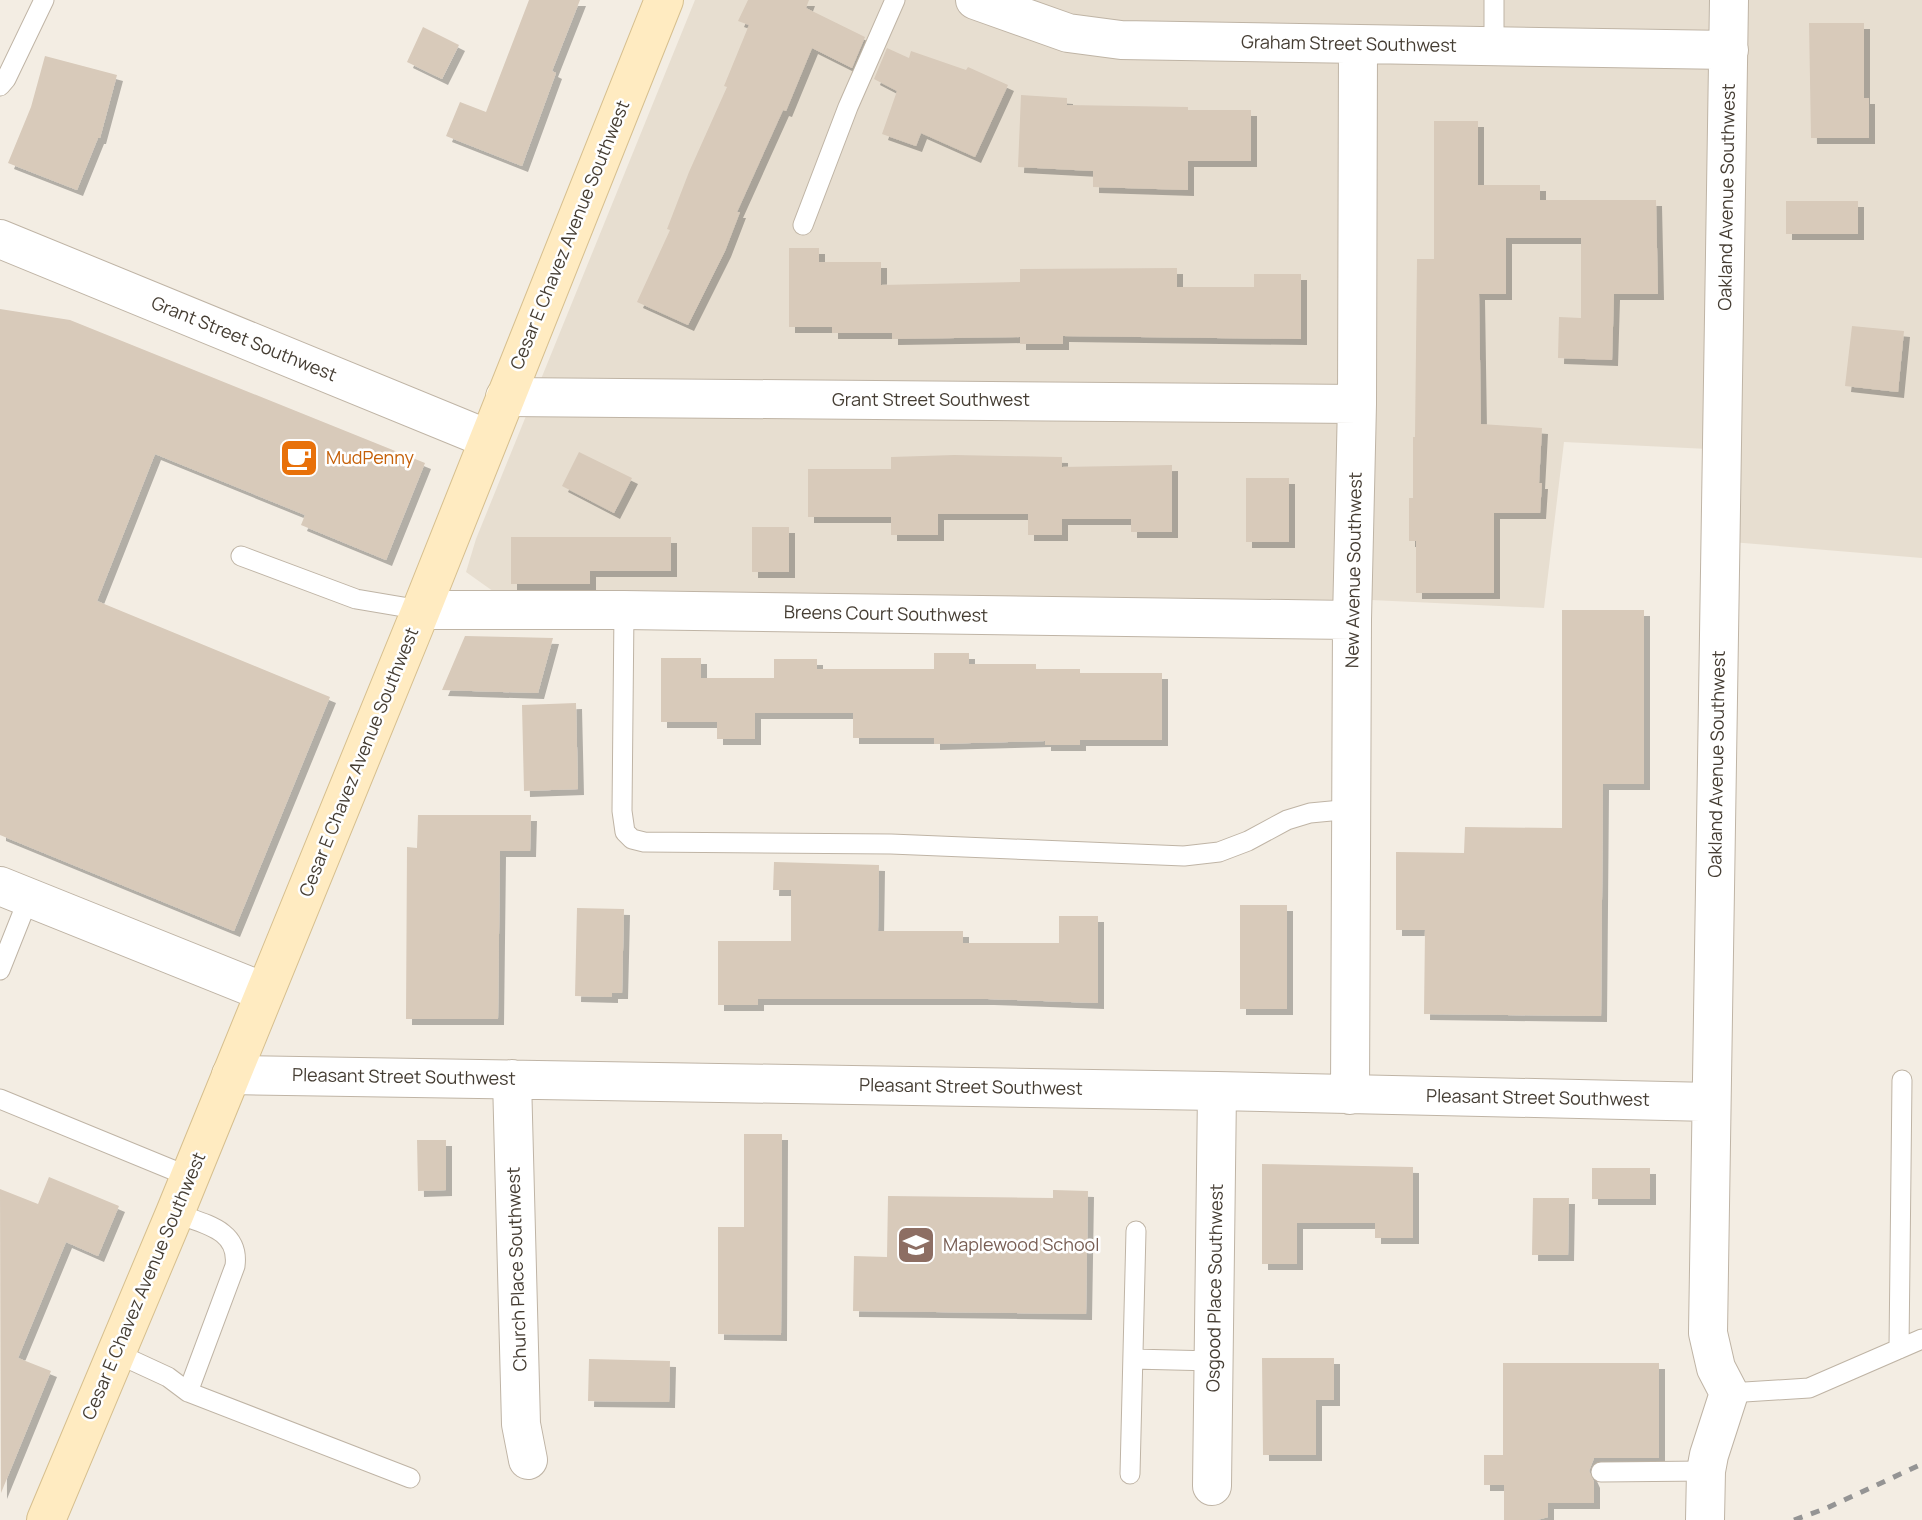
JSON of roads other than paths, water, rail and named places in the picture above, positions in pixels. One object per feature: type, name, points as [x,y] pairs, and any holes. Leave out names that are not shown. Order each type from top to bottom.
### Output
[{"type":"main road","name":"Cesar E Chavez Avenue Southwest","points":[[46,1520],[190,1177],[421,610],[664,0]]},
{"type":"street","name":"Graham Street Southwest","points":[[975,0],[1068,33],[1121,40],[1730,50]]},
{"type":"street","name":"Oakland Avenue Southwest","points":[[1729,0],[1708,1333],[1716,1368],[1730,1394]]},
{"type":"street","name":"New Avenue Southwest","points":[[1350,1095],[1358,45]]},
{"type":"street","name":"Grant Street Southwest","points":[[0,239],[488,439]]},
{"type":"street","name":"Grant Street Southwest","points":[[505,397],[1357,404]]},
{"type":"street","name":"Breens Court Southwest","points":[[421,610],[624,610],[1352,620]]},
{"type":"street","points":[[14,892],[264,992]]},
{"type":"street","name":"Pleasant Street Southwest","points":[[231,1075],[1712,1102]]},
{"type":"street","name":"Church Place Southwest","points":[[512,1079],[521,1424],[528,1460]]},
{"type":"street","name":"Osgood Place Southwest","points":[[1212,1486],[1217,1091]]},
{"type":"street","points":[[1705,1520],[1706,1471],[1716,1431],[1730,1394]]},
{"type":"lane","points":[[0,86],[6,79],[44,0]]},
{"type":"lane","points":[[803,225],[848,107],[895,0]]},
{"type":"lane","points":[[1494,0],[1494,47]]},
{"type":"lane","points":[[241,556],[356,599],[421,610]]},
{"type":"lane","points":[[624,610],[622,811],[625,832],[632,839],[644,842],[891,844],[1184,856],[1219,852],[1287,820],[1310,813],[1352,809]]},
{"type":"lane","points":[[0,970],[14,892]]},
{"type":"lane","points":[[1899,1349],[1902,1080]]},
{"type":"lane","points":[[0,1099],[190,1177]]},
{"type":"lane","points":[[175,1213],[221,1231],[231,1241],[237,1255],[188,1392]]},
{"type":"lane","points":[[1130,1474],[1136,1231]]},
{"type":"lane","points":[[1730,1394],[1809,1388],[1922,1339]]},
{"type":"lane","points":[[116,1353],[168,1377],[188,1392],[410,1478]]},
{"type":"lane","points":[[1133,1359],[1213,1361]]},
{"type":"lane","points":[[1601,1472],[1706,1471]]},
{"type":"railway","points":[[1794,1520],[1827,1508],[1922,1464]]},
{"type":"place","name":"MudPenny","points":[[299,458]]},
{"type":"place","name":"Maplewood School","points":[[916,1245]]}]
